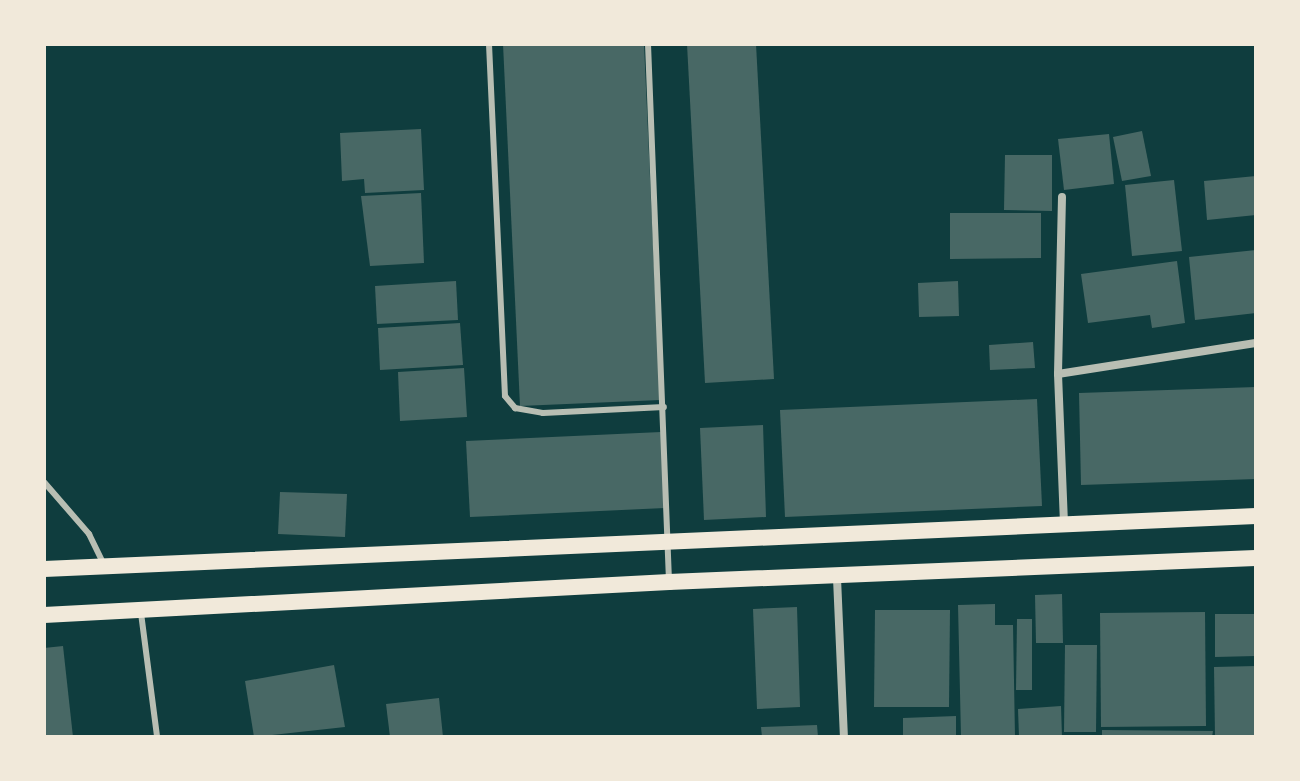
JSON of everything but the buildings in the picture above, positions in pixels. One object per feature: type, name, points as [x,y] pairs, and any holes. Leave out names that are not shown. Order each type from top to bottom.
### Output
[{"type":"main road","points":[[44,569],[671,539],[1256,516]]},
{"type":"main road","points":[[44,615],[669,582],[837,578],[1256,558]]},
{"type":"street","points":[[1062,197],[1058,374],[1064,524]]},
{"type":"street","points":[[1058,374],[1256,343]]},
{"type":"street","points":[[837,578],[844,737]]},
{"type":"lane","points":[[489,44],[505,396],[515,408],[543,413],[664,407]]},
{"type":"lane","points":[[648,44],[671,539],[669,582]]},
{"type":"lane","points":[[44,482],[89,534],[105,567]]},
{"type":"lane","points":[[140,610],[157,737]]}]
